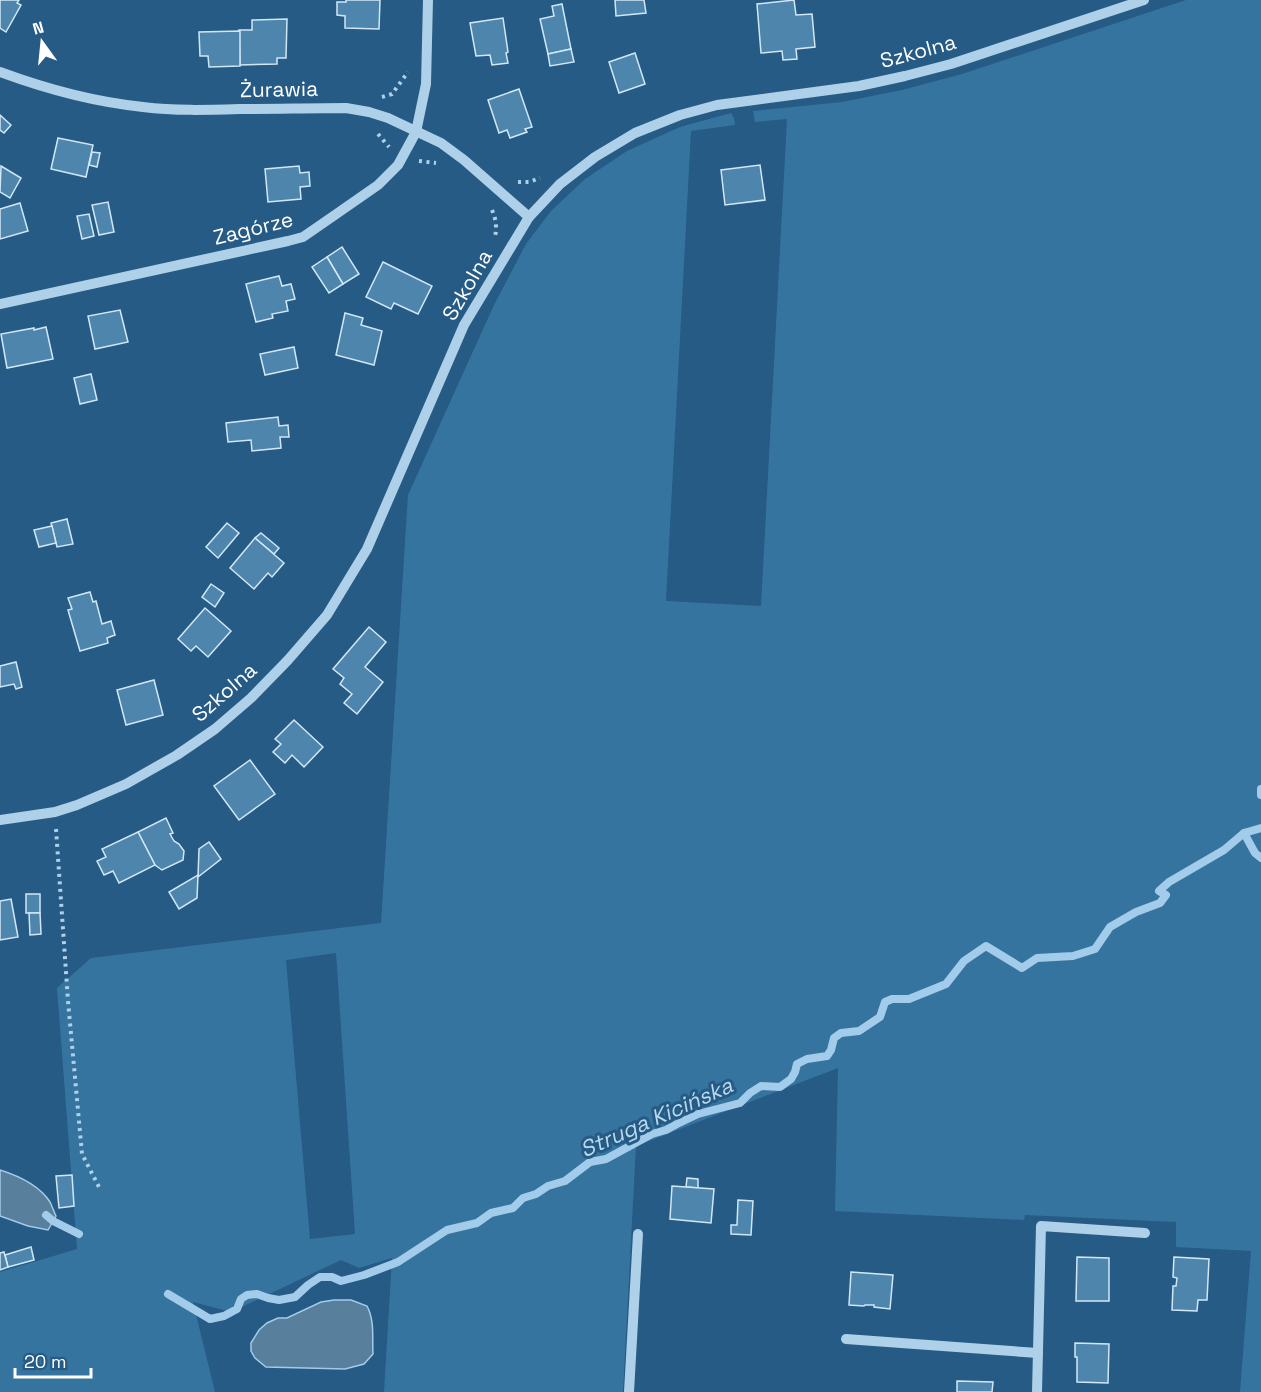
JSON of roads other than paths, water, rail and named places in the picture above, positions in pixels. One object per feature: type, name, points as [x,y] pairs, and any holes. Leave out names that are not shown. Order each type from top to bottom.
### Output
[{"type":"street","name":"Zagórze","points":[[0,304],[303,237],[378,184],[398,165],[416,132],[426,84],[428,0]]},
{"type":"street","name":"Szkolna","points":[[0,820],[55,812],[126,784],[177,755],[215,729],[251,699],[288,660],[327,615],[367,549],[464,325],[529,217],[560,184],[595,157],[634,133],[680,115],[717,105],[859,86],[905,76],[951,64],[1144,0]]},
{"type":"street","name":"Żurawia","points":[[0,72],[67,93],[143,107],[183,110],[346,108],[361,110],[388,118],[441,143],[529,217]]},
{"type":"street","points":[[1037,1392],[1041,1227],[1145,1233]]},
{"type":"street","points":[[629,1392],[638,1234]]},
{"type":"street","points":[[846,1339],[1038,1353]]},
{"type":"waterway","name":"Struga Kicińska","points":[[1261,789],[1261,795]]},
{"type":"waterway","name":"Struga Kicińska","points":[[168,1294],[210,1319],[224,1316],[237,1309],[241,1299],[247,1295],[257,1294],[279,1300],[295,1297],[320,1277],[332,1277],[341,1281],[398,1262],[447,1230],[477,1223],[491,1213],[513,1208],[523,1198],[565,1181],[590,1162],[606,1159],[652,1134],[666,1130],[698,1114],[740,1103],[761,1086],[780,1087],[791,1079],[797,1064],[807,1059],[827,1056],[834,1038],[841,1033],[859,1031],[880,1017],[885,1002],[892,999],[909,999],[946,984],[964,961],[986,946],[1022,968],[1037,958],[1073,956],[1095,949],[1110,927],[1136,912],[1160,903],[1166,895],[1159,891],[1169,882],[1224,850],[1244,833],[1261,828]]},
{"type":"waterway","points":[[1244,833],[1255,853],[1261,858]]},
{"type":"waterway","name":"Struga Kicińska","points":[[46,1215],[79,1234]]}]
